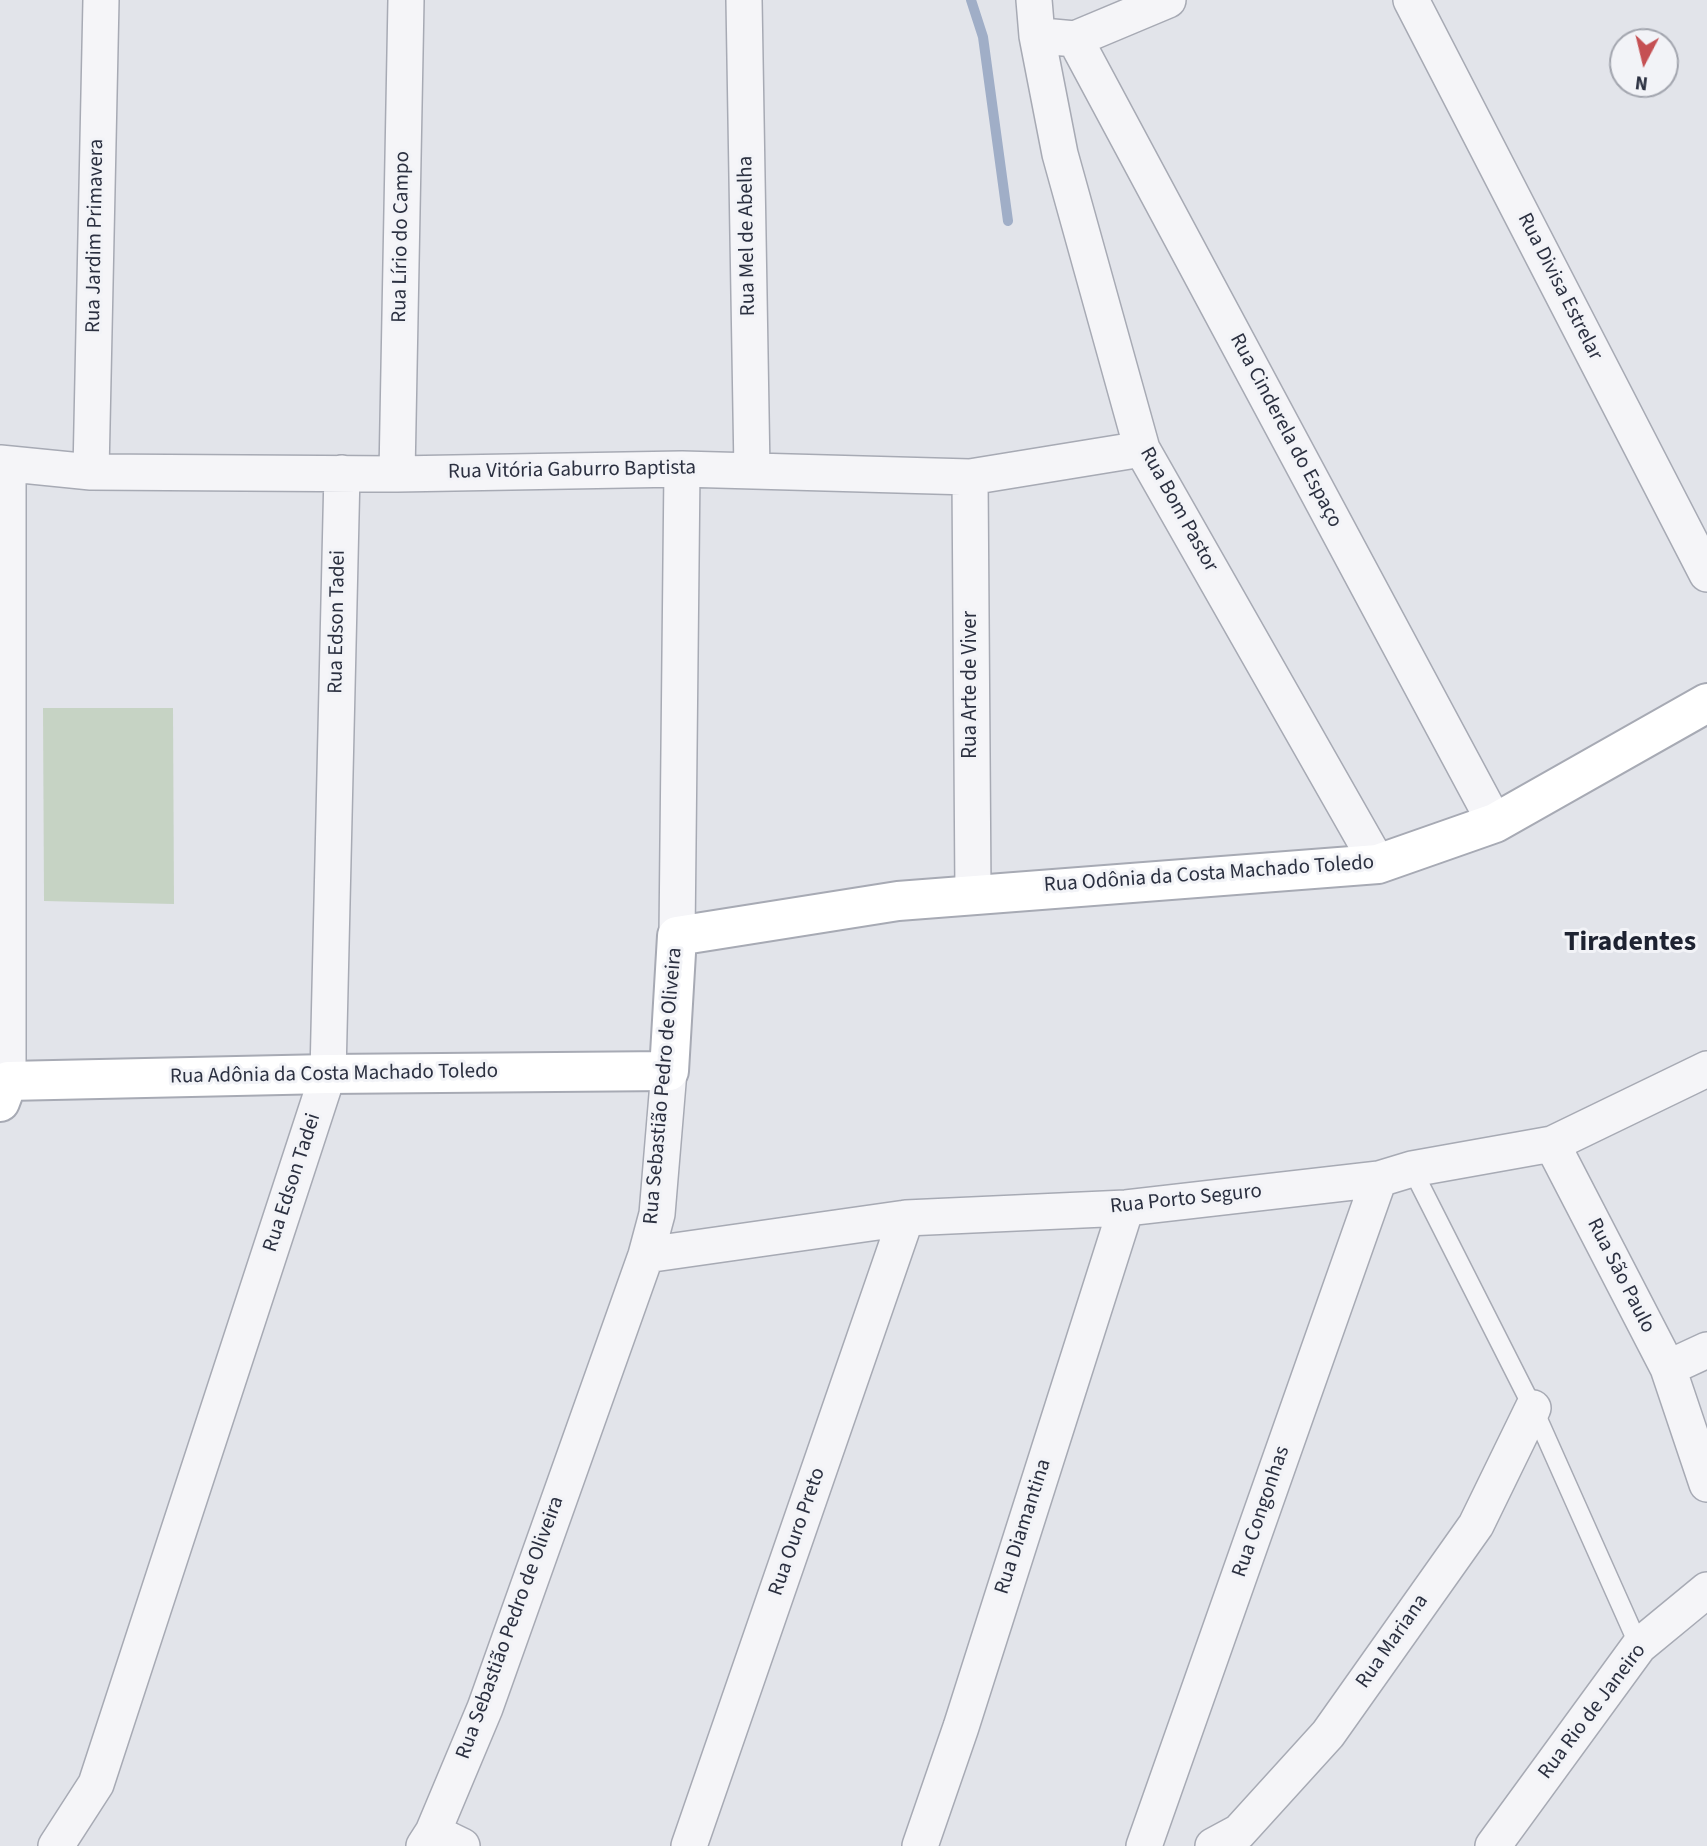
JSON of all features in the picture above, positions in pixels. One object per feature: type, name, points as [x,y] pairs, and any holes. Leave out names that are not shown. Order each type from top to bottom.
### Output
[{"type":"street","name":"Rua Jardim Primavera","points":[[91,471],[101,0]]},
{"type":"street","name":"Rua Lírio do Campo","points":[[397,474],[406,0]]},
{"type":"street","name":"Rua Mel de Abelha","points":[[744,0],[752,471]]},
{"type":"street","name":"Rua Bom Pastor","points":[[1034,0],[1037,36],[1060,154],[1142,449],[1378,864]]},
{"type":"street","points":[[1037,36],[1075,38],[1168,0]]},
{"type":"street","name":"Rua Divisa Estrelar","points":[[1411,0],[1707,574]]},
{"type":"street","name":"Rua Cinderela do Espaço","points":[[1075,38],[1495,823]]},
{"type":"street","name":"Rua Vitória Gaburro Baptista","points":[[4,463],[91,471],[397,474],[682,469],[970,477],[1142,449]]},
{"type":"street","points":[[3,1088],[4,463]]},
{"type":"street","name":"Rua Sebastião Pedro de Oliveira","points":[[440,1841],[646,1255],[657,1214],[677,936],[682,469]]},
{"type":"street","name":"Rua Edson Tadei","points":[[56,1846],[96,1784],[328,1074],[342,473]]},
{"type":"street","name":"Rua Arte de Viver","points":[[970,477],[973,893]]},
{"type":"street","name":"Rua Odônia da Costa Machado Toledo","points":[[677,936],[898,901],[973,893],[1378,864],[1495,823],[1707,703]]},
{"type":"street","name":"Rua Porto Seguro","points":[[646,1255],[906,1218],[1126,1208],[1379,1179],[1412,1169],[1552,1144],[1707,1069]]},
{"type":"street","name":"Rua Adônia da Costa Machado Toledo","points":[[3,1088],[328,1074],[668,1071]]},
{"type":"street","name":"Rua São Paulo","points":[[1552,1144],[1668,1368],[1707,1484]]},
{"type":"street","name":"Rua Congonhas","points":[[1144,1846],[1379,1179]]},
{"type":"street","name":"Rua Diamantina","points":[[920,1846],[961,1727],[1126,1208]]},
{"type":"street","name":"Rua Ouro Preto","points":[[689,1846],[906,1218]]},
{"type":"street","points":[[1668,1368],[1707,1350]]},
{"type":"street","name":"Rua Mariana","points":[[1213,1846],[1239,1832],[1328,1734],[1476,1525],[1533,1408]]},
{"type":"street","name":"Rua Rio de Janeiro","points":[[1493,1846],[1639,1646],[1707,1590]]},
{"type":"lane","points":[[1412,1169],[1533,1408],[1639,1646]]},
{"type":"green space","points":[[43,708],[173,708],[174,904],[44,901]]},
{"type":"waterway","points":[[971,0],[983,37],[1008,221]]},
{"type":"district","name":"Tiradentes","points":[[1630,944]]}]
